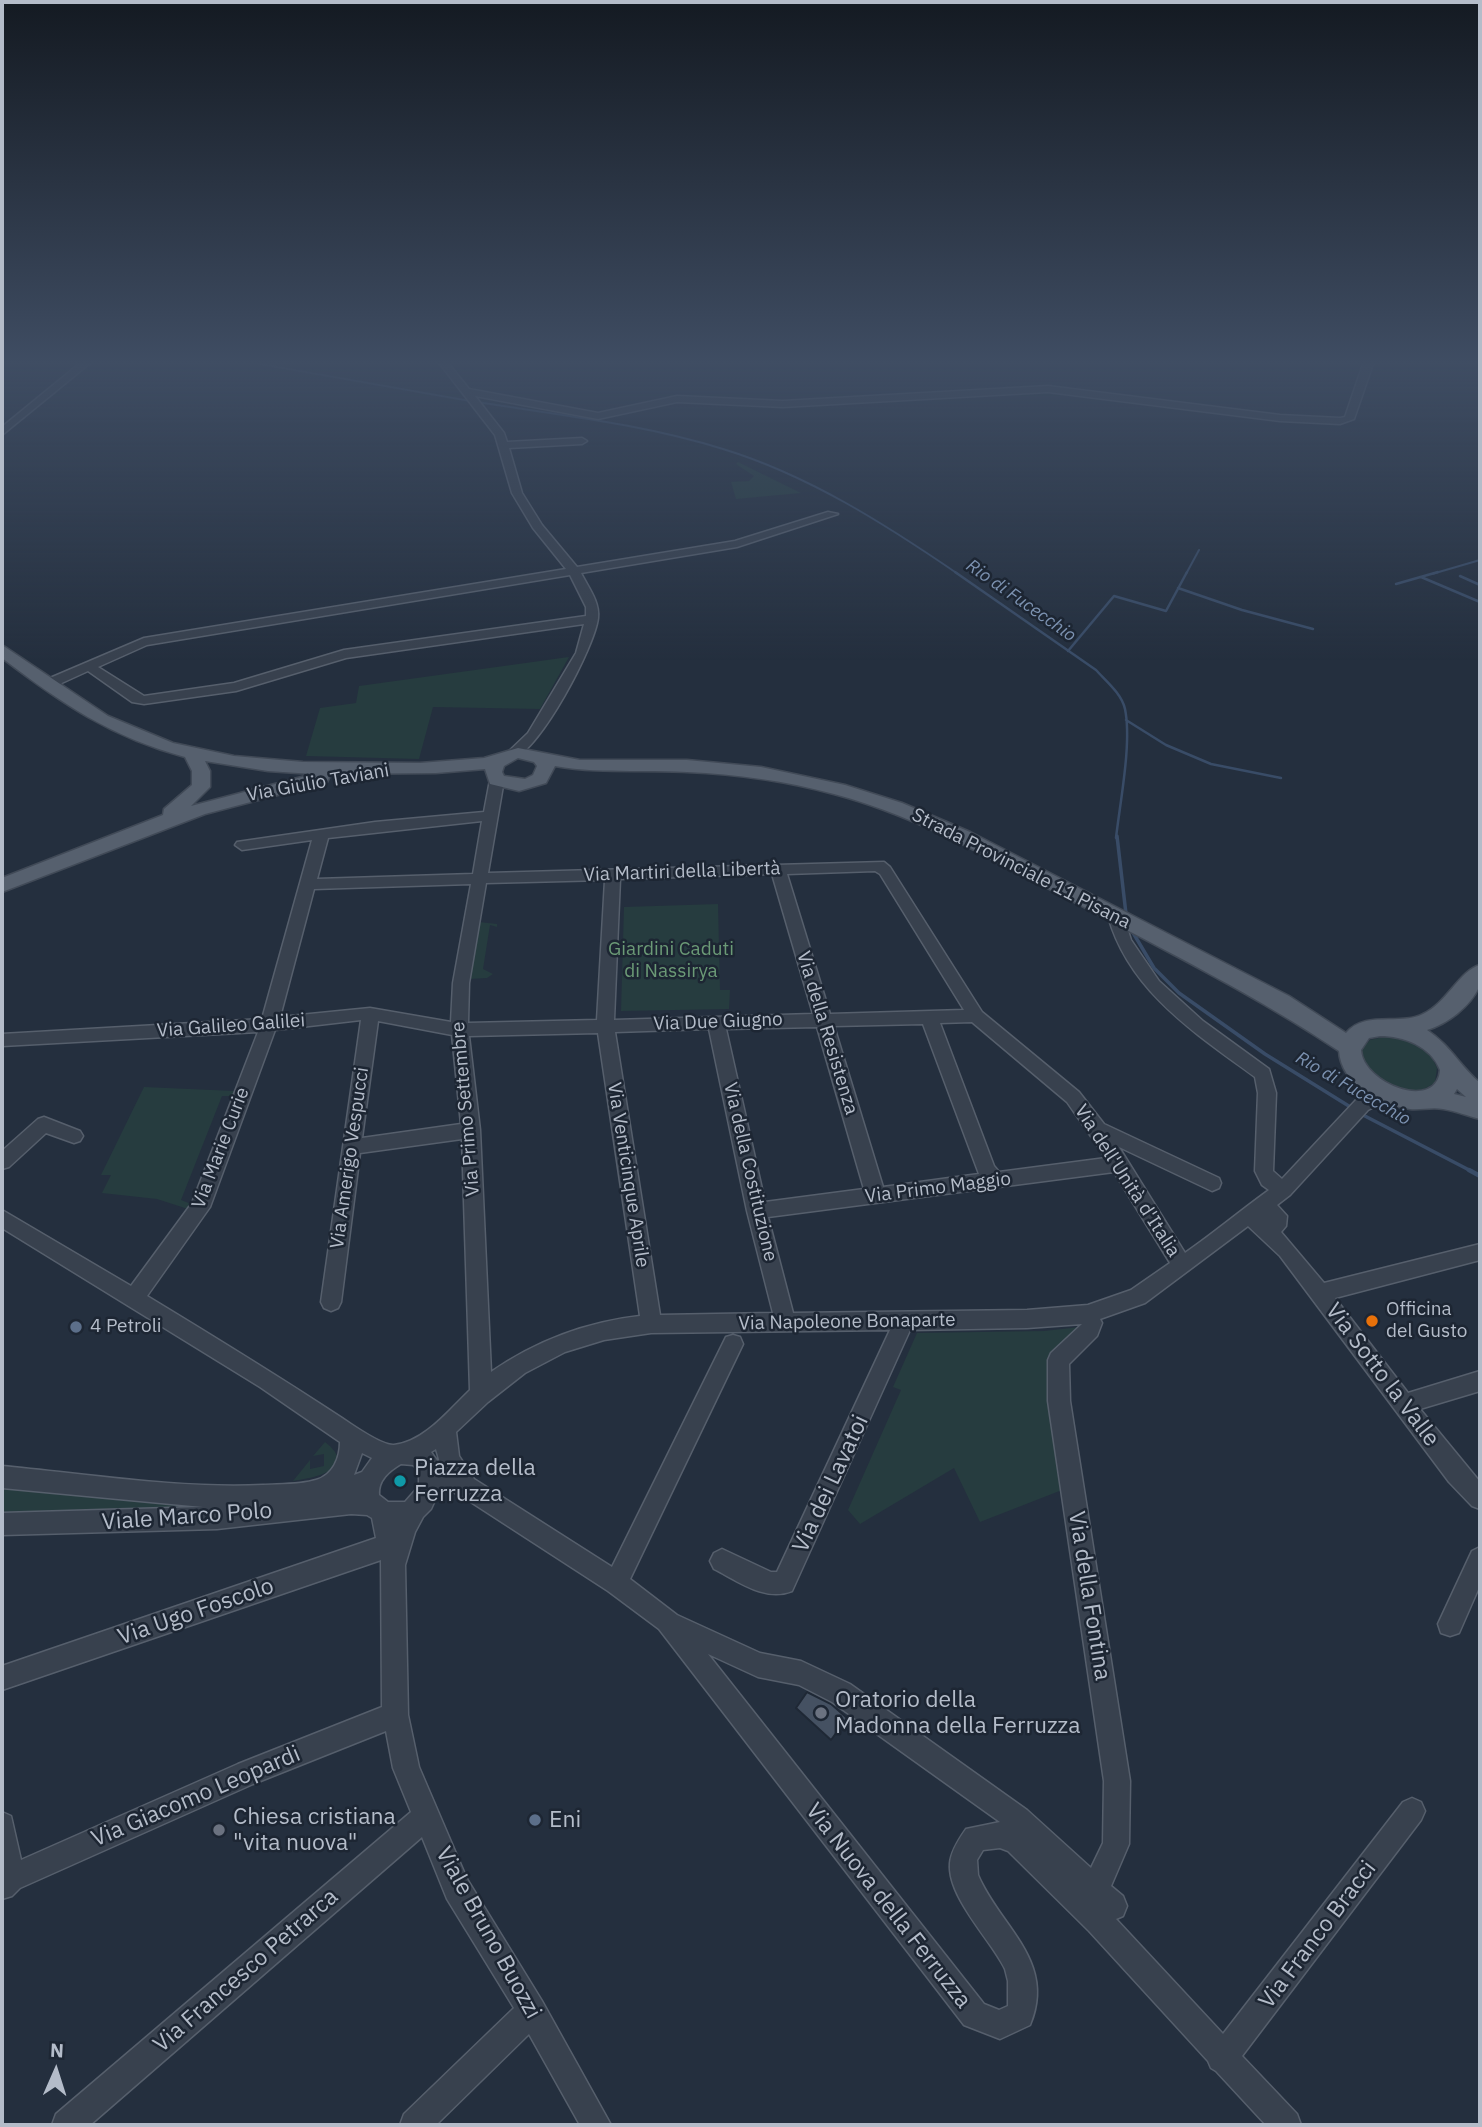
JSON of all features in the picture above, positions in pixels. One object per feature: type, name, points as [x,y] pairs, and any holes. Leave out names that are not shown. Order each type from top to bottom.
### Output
[{"type":"main road","name":"Strada Provinciale 11 Pisana","points":[[2,650],[105,721],[193,755],[246,763],[321,769],[580,765],[719,768],[838,789],[930,821],[1281,1002],[1357,1049]]},
{"type":"main road","points":[[193,755],[201,771],[201,787]]},
{"type":"main road","name":"Via Giulio Taviani","points":[[151,827],[188,801],[201,787],[246,763],[251,769],[250,778],[236,797]]},
{"type":"main road","name":"Strada Provinciale 11 Pisana","points":[[501,767],[514,785],[537,767]]},
{"type":"main road","name":"Via Giulio Taviani","points":[[2,885],[236,797],[330,776],[400,768]]},
{"type":"main road","points":[[1400,1028],[1440,1016],[1480,974]]},
{"type":"main road","points":[[1413,1098],[1434,1096],[1450,1082],[1448,1063],[1437,1041],[1440,1016]]},
{"type":"main road","points":[[1480,1096],[1425,1038],[1400,1028],[1381,1027],[1357,1049],[1376,1088],[1413,1098],[1444,1100],[1480,1110]]},
{"type":"street","points":[[501,767],[533,735],[582,653],[593,619],[592,607],[573,569],[526,510],[515,490],[507,463]]},
{"type":"street","points":[[48,684],[144,642],[737,544],[832,514]]},
{"type":"street","points":[[89,666],[137,699],[144,700],[236,687],[344,654],[593,619]]},
{"type":"street","points":[[242,845],[492,810],[504,794],[537,767],[530,749],[533,735]]},
{"type":"street","name":"Via Primo Settembre","points":[[473,1401],[481,1341],[471,1130],[459,1030],[460,985],[501,767]]},
{"type":"street","name":"Via Marie Curie","points":[[134,1298],[200,1207],[269,1025],[321,836]]},
{"type":"street","name":"Via Martiri della Libertà","points":[[306,884],[871,865],[883,869],[976,1016]]},
{"type":"street","name":"Via della Resistenza","points":[[778,869],[876,1196]]},
{"type":"street","name":"Via Venticinque Aprile","points":[[613,874],[605,1026],[651,1324]]},
{"type":"street","points":[[1112,914],[1121,941],[1142,974],[1158,992],[1264,1074],[1267,1093],[1264,1171],[1269,1180],[1282,1191]]},
{"type":"street","name":"Via Galileo Galilei","points":[[2,1040],[269,1025],[370,1014],[459,1030]]},
{"type":"street","name":"Via Amerigo Vespucci","points":[[331,1302],[370,1014]]},
{"type":"street","points":[[929,1016],[986,1170],[995,1181]]},
{"type":"street","name":"Via Due Giugno","points":[[459,1030],[976,1016]]},
{"type":"street","name":"Via dell'Unità d'Italia","points":[[976,1016],[1073,1097],[1098,1129],[1182,1266]]},
{"type":"street","name":"Via della Costituzione","points":[[716,1022],[757,1211],[785,1322]]},
{"type":"street","points":[[1357,1049],[1363,1085],[1362,1105]]},
{"type":"street","points":[[1266,1219],[1282,1191],[1362,1105],[1371,1100],[1413,1098]]},
{"type":"street","points":[[2,1162],[44,1124],[74,1136]]},
{"type":"street","points":[[1098,1129],[1212,1183]]},
{"type":"street","points":[[352,1147],[471,1130]]},
{"type":"street","name":"Via Primo Maggio","points":[[757,1211],[1118,1164]]},
{"type":"street","points":[[2,1218],[267,1380],[351,1437],[400,1454],[418,1455],[426,1486]]},
{"type":"street","name":"Via Napoleone Bonaparte","points":[[400,1454],[429,1442],[503,1376],[576,1337],[605,1329],[651,1324],[1038,1319],[1088,1314],[1138,1297],[1228,1233],[1266,1219]]},
{"type":"street","name":"Via Sotto la Valle","points":[[1266,1219],[1403,1404],[1457,1474],[1480,1499]]},
{"type":"street","points":[[1320,1293],[1480,1252]]},
{"type":"street","name":"Via della Fontina","points":[[667,1621],[758,1665],[801,1673],[841,1693],[1018,1819],[1104,1898],[1116,1844],[1117,1781],[1059,1401],[1058,1360],[1090,1330],[1092,1323],[1088,1314]]},
{"type":"street","name":"Via dei Lavatoi","points":[[722,1561],[771,1584],[784,1583],[904,1321]]},
{"type":"street","name":"Via Primo Settembre","points":[[481,1341],[503,1376]]},
{"type":"street","points":[[616,1583],[703,1400],[733,1344]]},
{"type":"street","points":[[1403,1404],[1480,1381]]},
{"type":"street","name":"Via Napoleone Bonaparte","points":[[426,1486],[447,1436],[473,1401]]},
{"type":"street","points":[[447,1436],[446,1454],[450,1465],[468,1487]]},
{"type":"street","points":[[351,1437],[369,1460],[371,1475],[368,1492],[377,1508],[392,1515],[426,1486],[468,1487]]},
{"type":"street","points":[[321,1491],[343,1474],[353,1450],[351,1437]]},
{"type":"street","points":[[371,1475],[400,1454]]},
{"type":"street","name":"Viale Marco Polo","points":[[2,1477],[222,1498],[321,1491],[352,1486],[371,1475]]},
{"type":"street","name":"Viale Bruno Buozzi","points":[[392,1555],[426,1486]]},
{"type":"street","name":"Via Nuova della Ferruzza","points":[[468,1487],[616,1583],[667,1621],[974,2015],[1000,2025],[1020,2015],[1024,2002],[1015,1956],[985,1915],[965,1880],[962,1861],[975,1839],[1000,1835],[1017,1842],[1098,1921],[1221,2058]]},
{"type":"street","name":"Viale Marco Polo","points":[[2,1524],[217,1518],[351,1503],[377,1508]]},
{"type":"street","name":"Viale Bruno Buozzi","points":[[377,1508],[392,1555],[395,1715],[406,1768],[457,1889],[532,2011],[596,2125]]},
{"type":"street","name":"Via Ugo Foscolo","points":[[2,1678],[392,1555]]},
{"type":"street","points":[[1450,1624],[1480,1559]]},
{"type":"street","name":"Via Giacomo Leopardi","points":[[6,1882],[247,1773],[395,1715]]},
{"type":"street","name":"Via Franco Bracci","points":[[1221,2058],[1249,2026],[1412,1811]]},
{"type":"street","name":"Via Francesco Petrarca","points":[[67,2125],[425,1817]]},
{"type":"street","points":[[2,1825],[6,1882]]},
{"type":"street","points":[[415,2125],[532,2011]]},
{"type":"street","points":[[1221,2058],[1286,2125]]},
{"type":"green space","points":[[741,463],[801,493],[736,499],[731,482],[749,481],[754,476],[736,464]]},
{"type":"green space","points":[[569,657],[540,709],[433,707],[419,759],[306,756],[320,708],[356,703],[359,686]]},
{"type":"green space","name":"Giardini Caduti di Nassirya","points":[[718,904],[720,990],[730,990],[729,1009],[621,1011],[624,907]]},
{"type":"green space","points":[[479,922],[497,924],[497,927],[490,925],[483,969],[493,974],[487,978],[469,979]]},
{"type":"green space","points":[[1388,1036],[1411,1041],[1424,1049],[1437,1068],[1435,1082],[1427,1088],[1410,1091],[1369,1074],[1360,1051],[1370,1040]]},
{"type":"green space","points":[[144,1087],[234,1091],[232,1096],[222,1096],[181,1200],[191,1204],[188,1209],[157,1199],[102,1193],[111,1175],[101,1175]]},
{"type":"green space","points":[[1080,1327],[1056,1357],[1062,1490],[980,1522],[954,1468],[860,1524],[848,1510],[901,1390],[893,1387],[917,1333],[1044,1331]]},
{"type":"green space","points":[[325,1442],[335,1451],[338,1459],[336,1465],[322,1474],[293,1481],[310,1460],[310,1469],[324,1466],[324,1454],[313,1456]]},
{"type":"green space","points":[[2,1483],[213,1502],[213,1509],[2,1513]]},
{"type":"building","name":"Oratorio della Madonna della Ferruzza","points":[[807,1692],[831,1704],[847,1718],[831,1740],[796,1708]]},
{"type":"waterway","name":"Rio di Fucecchio","points":[[763,463],[845,503],[956,572]]},
{"type":"waterway","points":[[1186,574],[1199,550]]},
{"type":"waterway","points":[[1432,574],[1480,560]]},
{"type":"waterway","name":"Rio di Fucecchio","points":[[956,572],[1068,651]]},
{"type":"waterway","points":[[1178,588],[1187,572]]},
{"type":"waterway","points":[[1396,584],[1438,572]]},
{"type":"waterway","points":[[1460,576],[1480,585]]},
{"type":"waterway","points":[[1421,577],[1480,602]]},
{"type":"waterway","points":[[1068,651],[1114,596],[1166,611],[1178,588]]},
{"type":"waterway","points":[[1178,588],[1242,610],[1313,629]]},
{"type":"waterway","name":"Rio di Fucecchio","points":[[1068,651],[1096,670],[1113,688],[1121,698],[1127,720]]},
{"type":"waterway","name":"Rio di Fucecchio","points":[[1116,838],[1125,773],[1127,720]]},
{"type":"waterway","points":[[1127,720],[1166,745],[1211,764],[1281,778]]},
{"type":"waterway","name":"Rio di Fucecchio","points":[[1117,836],[1126,914]]},
{"type":"waterway","name":"Rio di Fucecchio","points":[[1132,931],[1154,968],[1179,993],[1265,1054],[1352,1108]]},
{"type":"waterway","name":"Rio di Fucecchio","points":[[1361,1114],[1473,1172]]},
{"type":"waterway","name":"Rio di Fucecchio","points":[[1469,1170],[1480,1176]]},
{"type":"place","name":"Officina del Gusto","points":[[1372,1321]]},
{"type":"place","name":"4 Petroli","points":[[76,1327]]},
{"type":"place","name":"Piazza della Ferruzza","points":[[400,1481]]},
{"type":"place","name":"Oratorio della Madonna della Ferruzza","points":[[821,1713]]},
{"type":"place","name":"Eni","points":[[535,1820]]},
{"type":"place","name":"Chiesa cristiana \"vita nuova\"","points":[[219,1830]]}]
